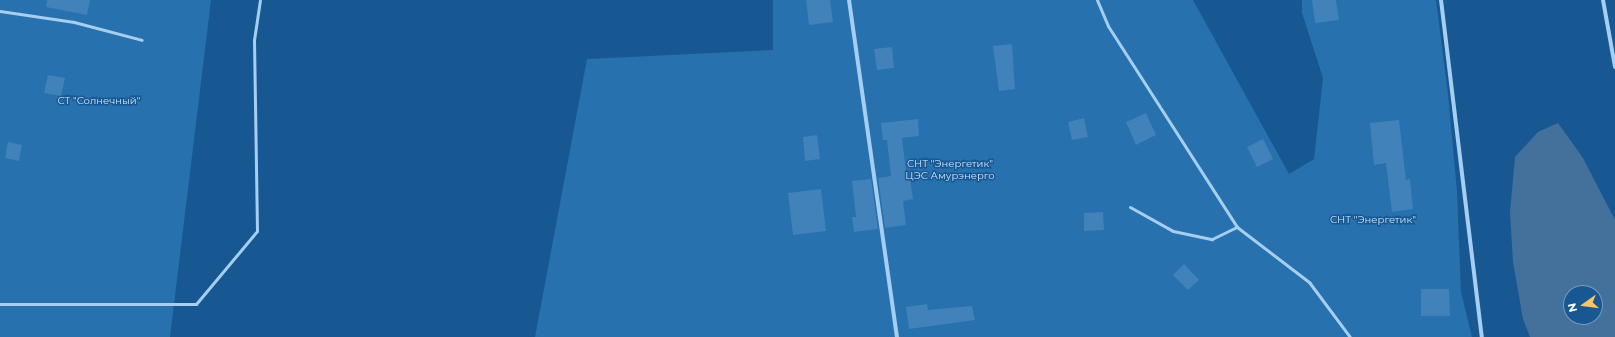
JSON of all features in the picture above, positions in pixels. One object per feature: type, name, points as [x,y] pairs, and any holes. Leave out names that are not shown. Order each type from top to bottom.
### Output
[{"type":"street","points":[[849,0],[897,337]]},
{"type":"street","points":[[1441,0],[1482,337]]},
{"type":"street","points":[[1603,0],[1615,67]]},
{"type":"lane","points":[[0,304],[196,304],[257,232],[254,40],[260,0]]},
{"type":"lane","points":[[1097,0],[1108,26],[1237,227],[1309,282],[1350,337]]},
{"type":"lane","points":[[0,11],[74,22],[142,40]]},
{"type":"lane","points":[[1130,207],[1173,231],[1212,239],[1237,227]]},
{"type":"green space","name":"СТ \"Солнечный\"","points":[[0,0],[211,0],[170,337],[0,337]]},
{"type":"green space","name":"СНТ \"Энергетик\" ЦЭС Амурэнерго","points":[[773,0],[1193,0],[1289,174],[1314,159],[1323,78],[1302,13],[1302,0],[1436,0],[1448,94],[1457,191],[1461,292],[1472,337],[535,337],[587,59],[773,50]]},
{"type":"shaded area","points":[[1558,123],[1583,158],[1615,220],[1615,337],[1530,337],[1523,319],[1513,262],[1510,212],[1515,157],[1538,132]]},
{"type":"building","points":[[47,0],[90,0],[87,15],[46,7]]},
{"type":"building","points":[[806,0],[830,0],[833,22],[809,25]]},
{"type":"building","points":[[1312,0],[1336,0],[1339,20],[1315,23]]},
{"type":"building","points":[[1012,44],[1015,89],[999,91],[993,46]]},
{"type":"building","points":[[892,47],[894,68],[877,70],[874,49]]},
{"type":"building","points":[[48,75],[65,78],[61,96],[44,93]]},
{"type":"building","points":[[1146,113],[1156,135],[1136,145],[1126,122]]},
{"type":"building","points":[[1084,118],[1088,137],[1072,140],[1068,122]]},
{"type":"building","points":[[918,119],[919,136],[902,138],[907,179],[910,179],[913,199],[903,201],[906,225],[885,228],[878,178],[891,176],[887,140],[883,140],[881,123]]},
{"type":"building","points":[[1399,120],[1406,180],[1410,179],[1413,209],[1392,212],[1386,163],[1374,165],[1370,123]]},
{"type":"building","points":[[817,135],[820,159],[805,161],[803,137]]},
{"type":"building","points":[[1263,139],[1273,159],[1257,167],[1247,147]]},
{"type":"building","points":[[8,142],[22,145],[19,161],[5,158]]},
{"type":"building","points":[[871,179],[878,229],[854,232],[852,217],[856,217],[852,181]]},
{"type":"building","points":[[821,189],[826,231],[793,235],[788,193]]},
{"type":"building","points":[[1103,212],[1104,230],[1084,231],[1084,213]]},
{"type":"building","points":[[1184,264],[1199,280],[1188,290],[1173,275]]},
{"type":"building","points":[[1421,289],[1449,289],[1450,316],[1421,316]]},
{"type":"building","points":[[927,304],[928,310],[972,306],[975,320],[909,329],[906,307]]},
{"type":"park label","name":"СНТ \"Энергетик\"","points":[[1373,220]]}]
